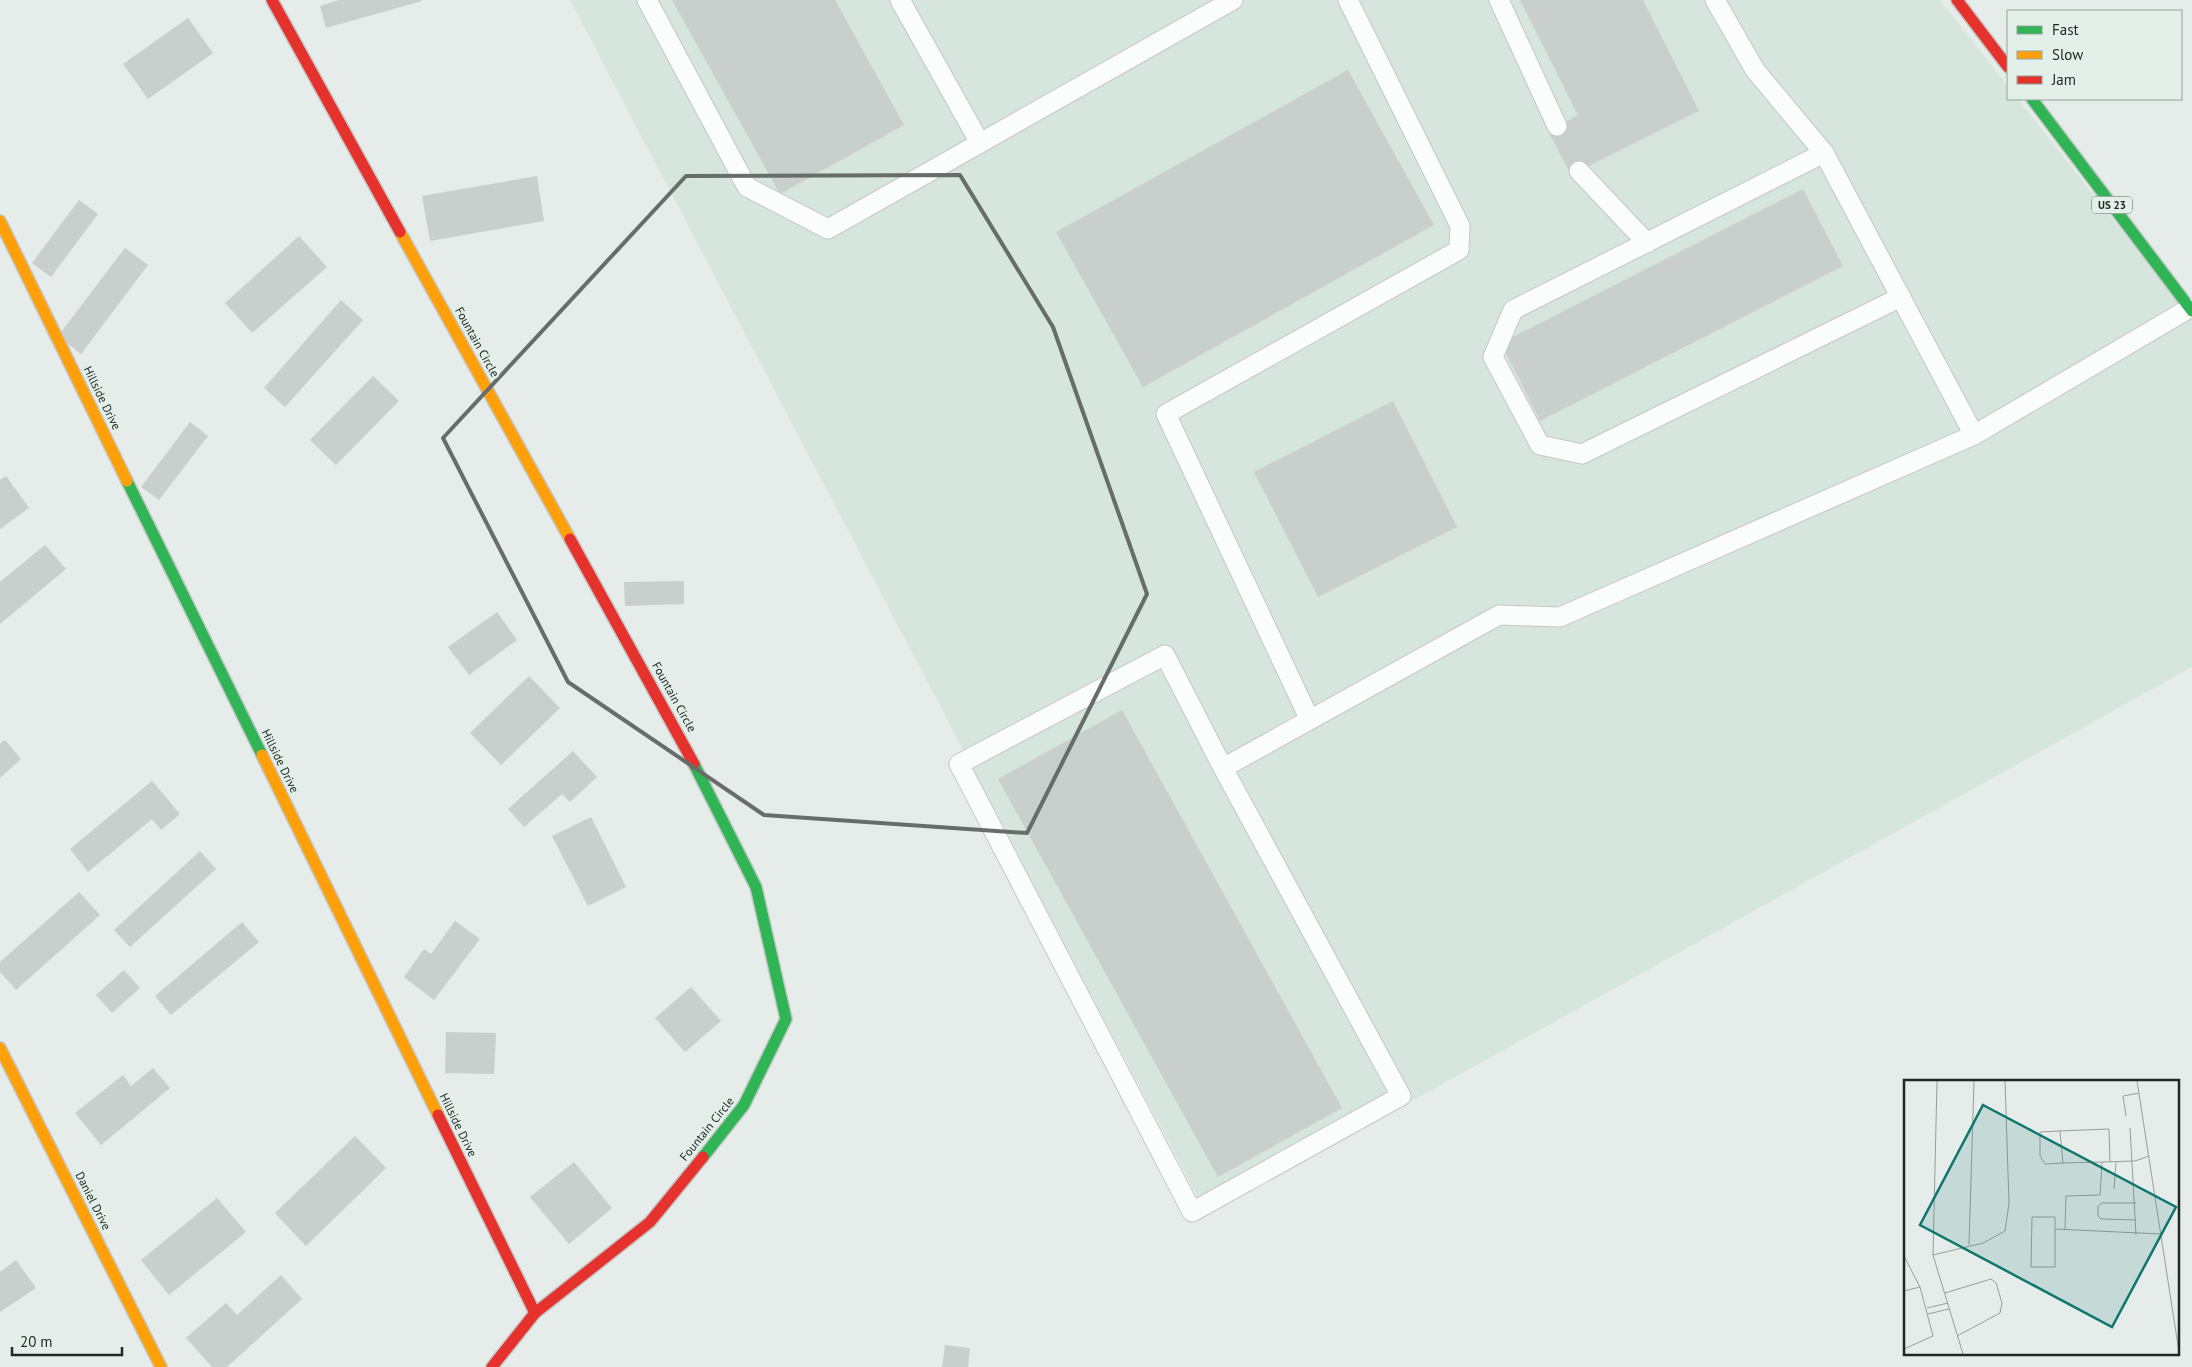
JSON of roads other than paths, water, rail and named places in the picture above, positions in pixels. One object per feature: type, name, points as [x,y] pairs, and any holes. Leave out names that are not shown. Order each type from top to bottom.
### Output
[{"type":"street","name":"Fountain Circle","points":[[272,0],[688,750],[756,887],[786,1019],[744,1105],[650,1222],[535,1313],[492,1367]]},
{"type":"street","points":[[1957,0],[2007,66]]},
{"type":"street","name":"US 23","points":[[2033,100],[2191,309]]},
{"type":"street","name":"Hillside Drive","points":[[0,221],[535,1313]]},
{"type":"street","name":"Daniel Drive","points":[[0,1048],[161,1367]]},
{"type":"lane","points":[[647,0],[747,187],[828,229],[1233,0]]},
{"type":"lane","points":[[900,0],[980,143]]},
{"type":"lane","points":[[1309,718],[1166,414],[1459,250],[1460,226],[1348,0]]},
{"type":"lane","points":[[1499,0],[1557,126]]},
{"type":"lane","points":[[1714,0],[1755,70],[1824,153],[1974,435]]},
{"type":"lane","points":[[1824,153],[1513,310],[1493,357],[1540,446],[1582,454],[1901,297]]},
{"type":"lane","points":[[1579,171],[1647,243]]},
{"type":"lane","points":[[1223,768],[1309,718],[1499,615],[1560,617],[1974,435],[2191,309]]},
{"type":"lane","points":[[1165,655],[1223,768],[1400,1096],[1192,1212],[959,764],[1165,655]]}]
